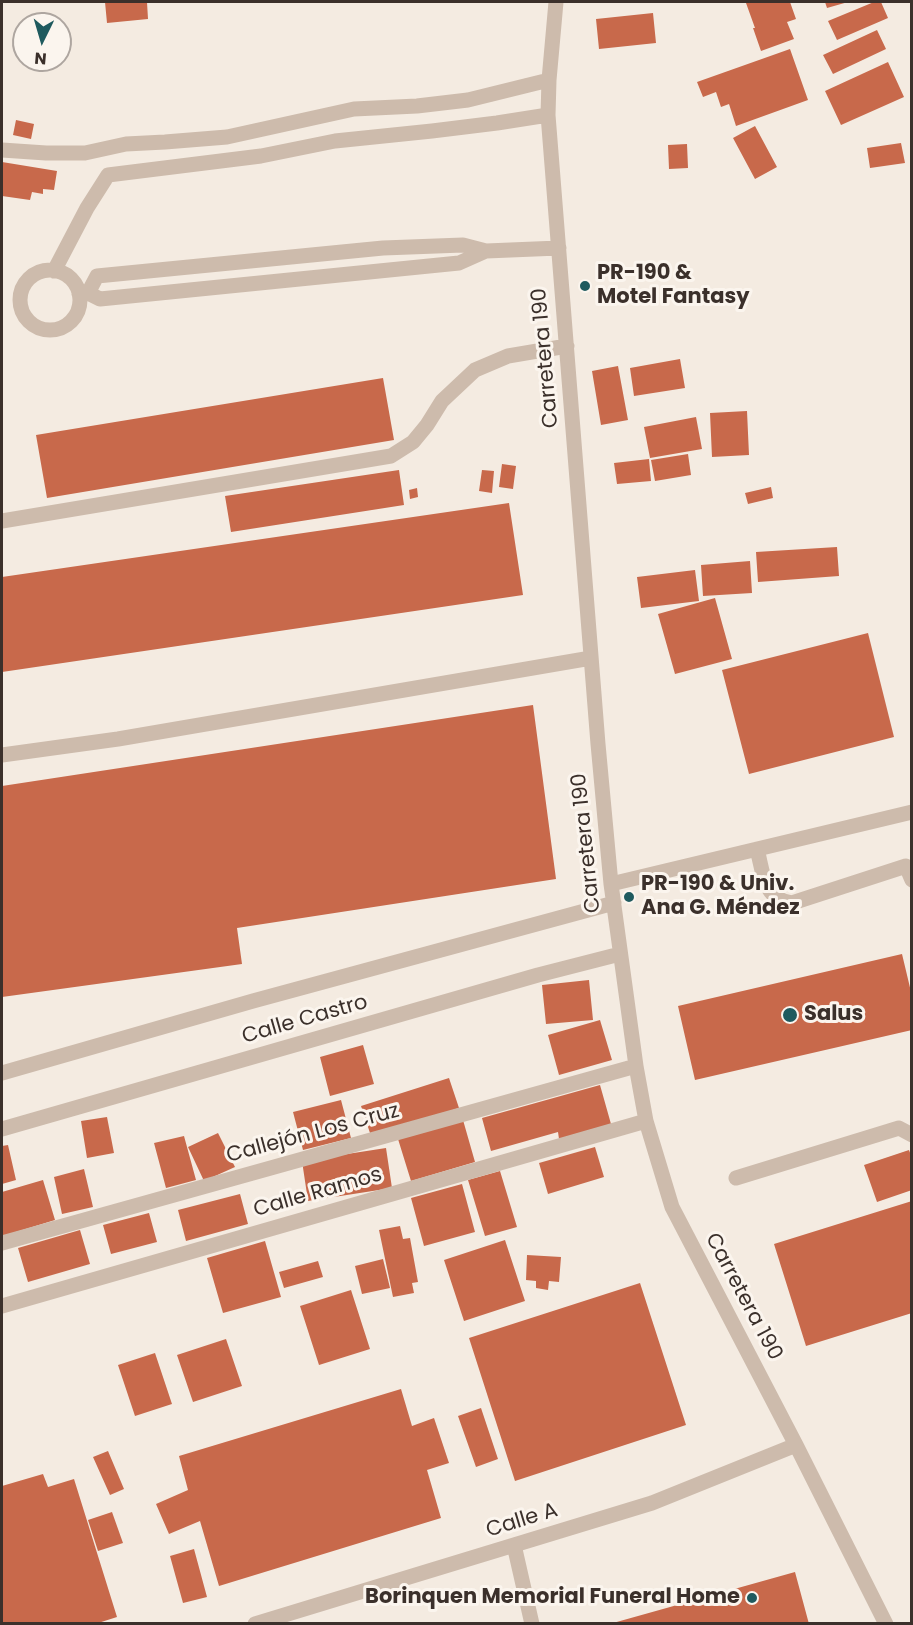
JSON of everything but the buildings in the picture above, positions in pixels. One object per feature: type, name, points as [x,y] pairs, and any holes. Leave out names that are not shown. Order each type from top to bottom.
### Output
[{"type":"street","name":"Carretera 190","points":[[556,2],[548,115],[591,658],[611,884],[636,1066],[646,1121],[672,1207],[886,1623]]},
{"type":"street","points":[[2,150],[84,153],[126,144],[228,137],[354,109],[417,106],[468,100],[549,80]]},
{"type":"street","points":[[54,271],[87,208],[108,175],[261,156],[335,141],[432,131],[548,115]]},
{"type":"street","points":[[486,251],[459,263],[99,299],[83,293],[63,273],[46,270],[37,273],[24,285],[20,302],[26,318],[41,328],[50,330],[59,329],[73,319],[83,293],[97,276],[383,248],[463,245],[486,251],[559,248]]},
{"type":"street","points":[[2,522],[391,456],[413,442],[442,401],[475,370],[508,356],[567,346]]},
{"type":"street","points":[[2,755],[118,739],[591,658]]},
{"type":"street","points":[[611,884],[912,812]]},
{"type":"street","points":[[757,849],[768,891],[785,902],[792,903],[906,866],[912,880]]},
{"type":"street","points":[[2,1073],[253,1001],[614,903]]},
{"type":"street","name":"Calle Castro","points":[[2,1129],[538,975],[620,954]]},
{"type":"street","name":"Callejón Los Cruz","points":[[2,1243],[636,1066]]},
{"type":"street","name":"Calle Ramos","points":[[2,1306],[646,1121]]},
{"type":"street","points":[[736,1178],[899,1128],[912,1135]]},
{"type":"street","name":"Calle A","points":[[255,1623],[652,1503],[796,1445]]},
{"type":"street","points":[[514,1545],[532,1623]]},
{"type":"place","name":"PR-190 & Motel Fantasy","points":[[585,286]]},
{"type":"place","name":"PR-190 & Univ. Ana G. Méndez","points":[[629,897]]},
{"type":"place","name":"Salus","points":[[790,1015]]},
{"type":"place","name":"Borinquen Memorial Funeral Home","points":[[752,1598]]}]
